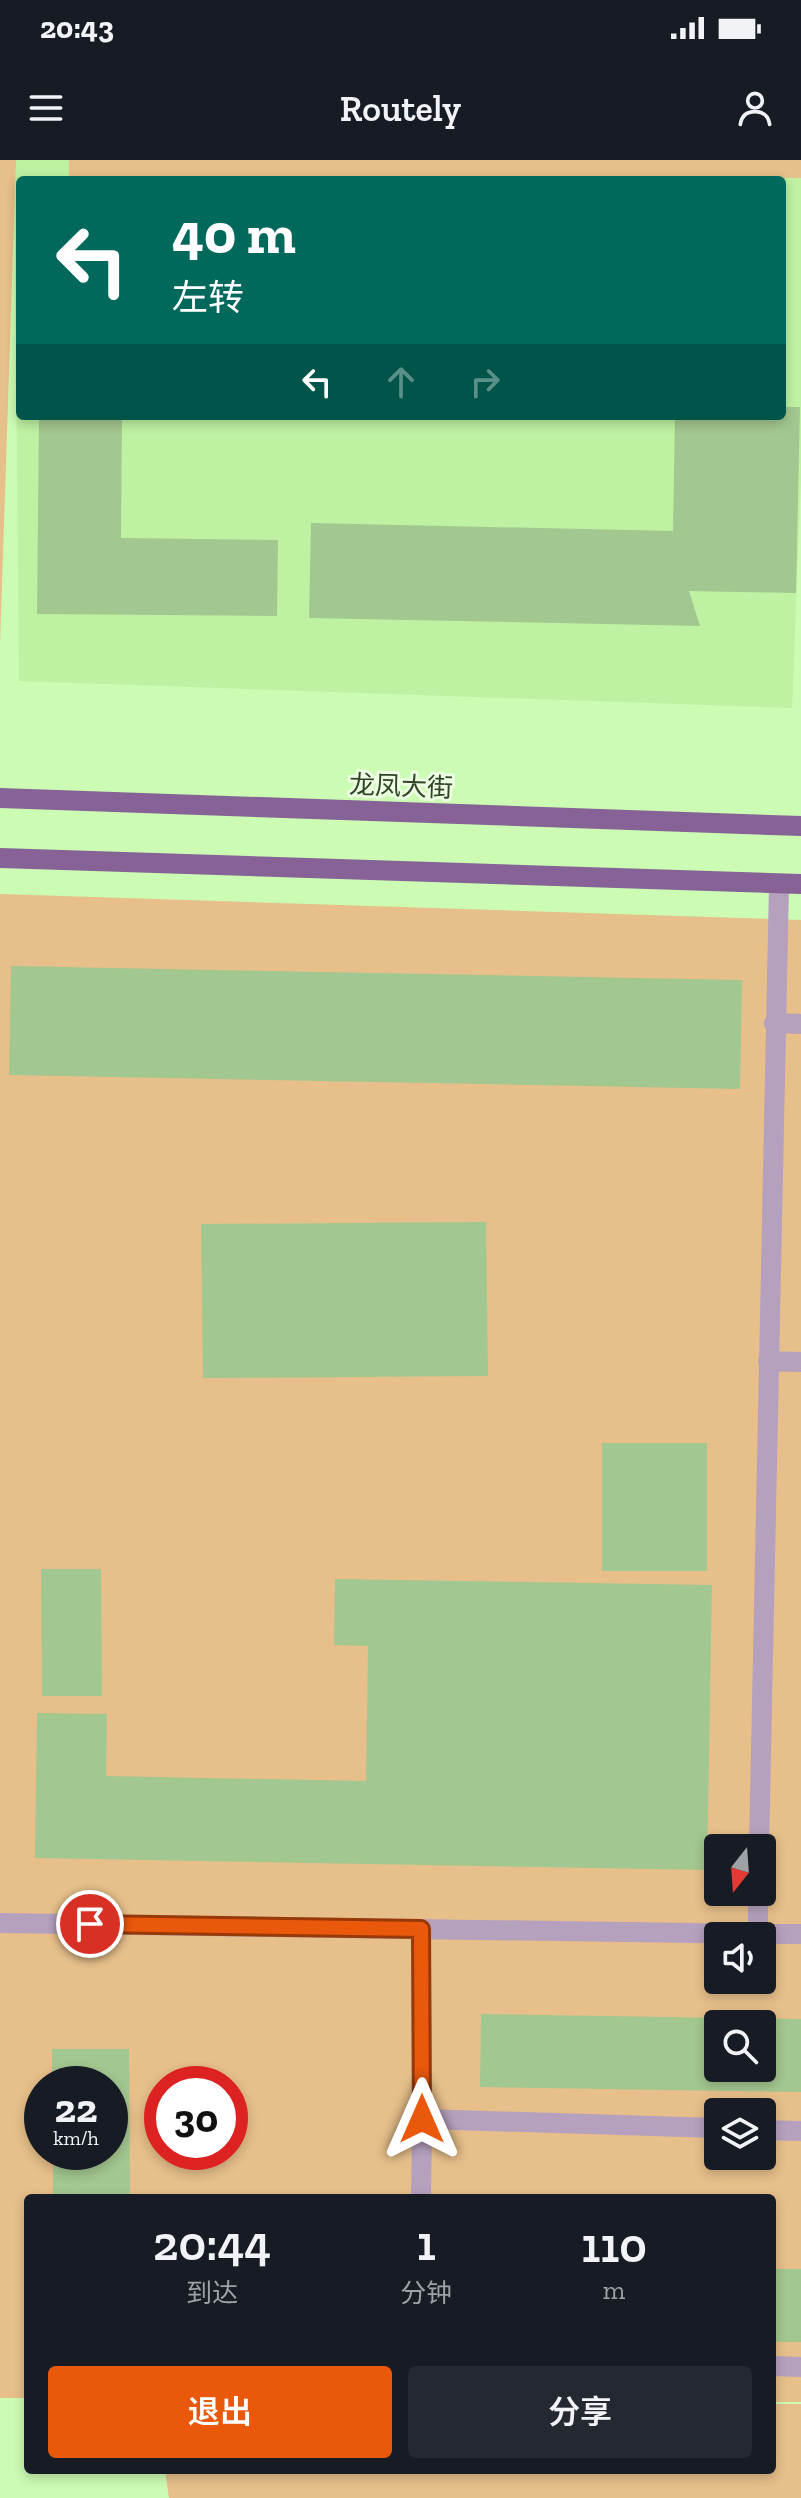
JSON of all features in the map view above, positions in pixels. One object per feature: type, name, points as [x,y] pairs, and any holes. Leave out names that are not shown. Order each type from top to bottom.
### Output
[{"type":"main road","name":"龙凤大街","points":[[0,798],[801,826]]},
{"type":"main road","points":[[0,858],[801,884]]},
{"type":"street","points":[[759,1834],[779,884]]},
{"type":"street","points":[[774,1023],[801,1024]]},
{"type":"street","points":[[768,1361],[801,1362]]},
{"type":"street","points":[[0,1923],[704,1933]]},
{"type":"street","points":[[421,1929],[421,2194]]},
{"type":"street","points":[[776,1934],[801,1934]]},
{"type":"street","points":[[422,2119],[704,2128]]},
{"type":"street","points":[[776,2130],[801,2131]]},
{"type":"street","points":[[776,2366],[801,2367]]},
{"type":"shaded area","points":[[0,160],[16,160],[0,645]]},
{"type":"shaded area","points":[[14,160],[801,160],[801,478],[792,708],[19,681],[16,420],[786,420],[786,176],[16,176],[16,368]]},
{"type":"shaded area","points":[[69,160],[801,160],[801,178],[69,176]]},
{"type":"shaded area","points":[[0,894],[801,920],[801,2402],[776,2402],[776,2194],[24,2194],[24,2398],[0,2398]]},
{"type":"shaded area","points":[[776,2404],[801,2404],[801,2498],[169,2498],[166,2474],[776,2474]]},
{"type":"building","points":[[786,407],[800,407],[796,593],[689,591],[700,626],[309,618],[311,523],[673,531],[675,420],[786,420]]},
{"type":"building","points":[[39,420],[122,420],[121,538],[278,540],[277,616],[37,614]]},
{"type":"building","points":[[11,966],[742,980],[740,1089],[9,1075]]},
{"type":"building","points":[[486,1222],[488,1376],[203,1378],[201,1224]]},
{"type":"building","points":[[602,1443],[707,1443],[707,1571],[602,1571]]},
{"type":"building","points":[[41,1569],[101,1569],[102,1696],[42,1696]]},
{"type":"building","points":[[335,1579],[712,1585],[708,1834],[704,1834],[704,1870],[35,1858],[37,1713],[107,1714],[106,1776],[366,1781],[368,1646],[334,1645]]},
{"type":"building","points":[[481,2014],[704,2017],[704,2082],[776,2082],[776,2019],[801,2019],[801,2092],[480,2087]]},
{"type":"building","points":[[52,2049],[129,2049],[130,2194],[53,2194],[53,2170],[128,2170],[128,2066],[52,2066]]},
{"type":"building","points":[[776,2269],[801,2269],[801,2342],[776,2342]]},
{"type":"route","points":[[90,1924],[421,1929],[422,2119]]}]
